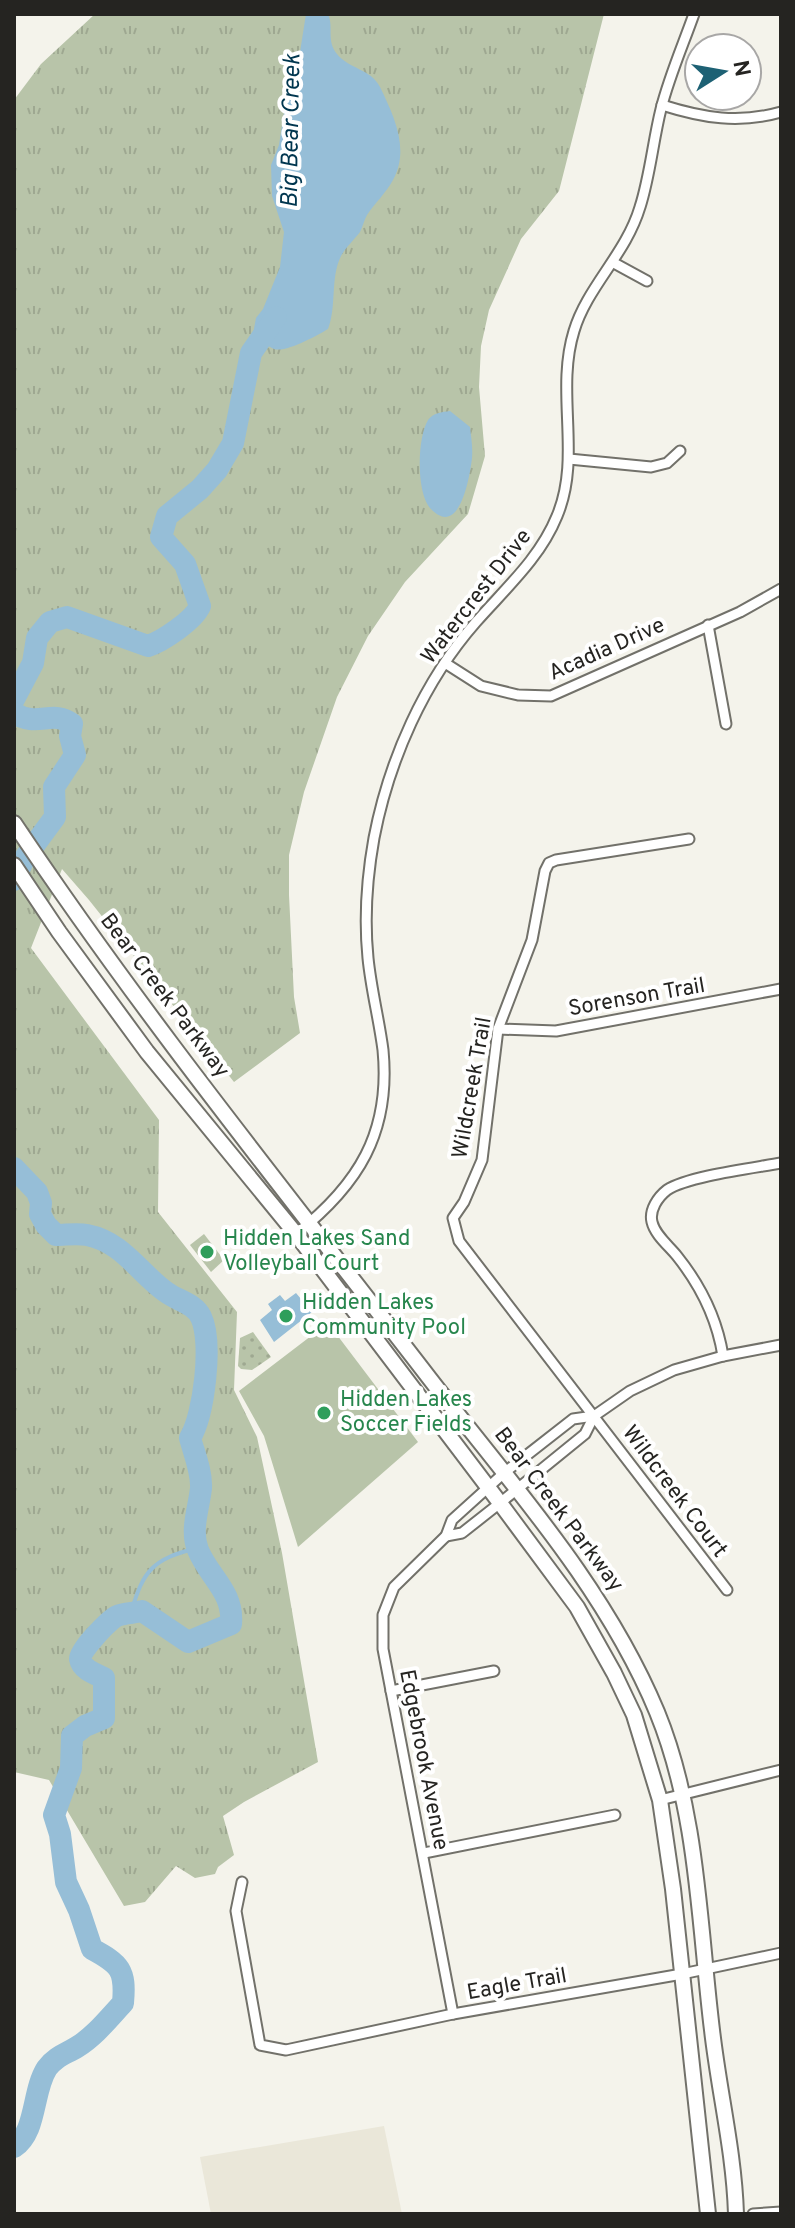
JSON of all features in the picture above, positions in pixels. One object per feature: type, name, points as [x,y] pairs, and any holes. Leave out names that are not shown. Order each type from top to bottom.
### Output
[{"type":"main road","name":"Bear Creek Parkway","points":[[14,823],[66,901],[166,1038],[504,1473],[599,1599],[629,1649],[666,1736],[682,1796],[693,1857],[704,1968],[732,2158],[736,2214]]},
{"type":"main road","name":"Bear Creek Parkway","points":[[14,865],[147,1052],[296,1234],[500,1503],[577,1607],[614,1673],[634,1715],[660,1800],[673,1889],[708,2214]]},
{"type":"street","name":"Watercrest Drive","points":[[296,1234],[333,1203],[356,1174],[376,1130],[384,1070],[367,953],[367,888],[373,841],[400,749],[445,663],[475,623],[541,548],[557,516],[566,488],[569,459],[567,385],[573,332],[585,303],[614,263],[640,207],[662,105],[694,14]]},
{"type":"street","points":[[662,105],[695,116],[732,120],[781,112]]},
{"type":"street","points":[[614,263],[647,281]]},
{"type":"street","points":[[569,459],[651,467],[667,463],[680,451]]},
{"type":"street","name":"Acadia Drive","points":[[445,663],[481,686],[518,695],[551,696],[740,612],[781,589]]},
{"type":"street","points":[[708,625],[726,724]]},
{"type":"street","name":"Wildcreek Trail","points":[[594,1416],[455,1231],[453,1218],[464,1202],[482,1160],[498,1029],[532,940],[549,863],[689,839]]},
{"type":"street","name":"Sorenson Trail","points":[[498,1029],[556,1031],[781,989]]},
{"type":"street","points":[[723,1356],[719,1333],[707,1301],[679,1258],[659,1236],[651,1221],[653,1205],[668,1189],[680,1185],[781,1163]]},
{"type":"street","name":"Edgebrook Avenue","points":[[453,2014],[383,1649],[383,1615],[394,1587],[446,1536],[452,1520],[504,1473],[573,1419],[594,1416],[658,1376],[723,1356],[781,1345]]},
{"type":"street","name":"Edgebrook Avenue","points":[[446,1536],[462,1533],[500,1503],[585,1434],[594,1416]]},
{"type":"street","name":"Wildcreek Court","points":[[594,1416],[727,1590]]},
{"type":"street","points":[[391,1691],[494,1671]]},
{"type":"street","points":[[660,1800],[781,1770]]},
{"type":"street","points":[[424,1853],[615,1815]]},
{"type":"street","name":"Eagle Trail","points":[[242,1882],[236,1911],[260,2045],[286,2050],[453,2014],[682,1974],[781,1953]]},
{"type":"street","points":[[753,2214],[781,2212]]},
{"type":"shaded area","points":[[384,2126],[402,2214],[211,2214],[200,2157]]},
{"type":"green space","points":[[95,14],[604,14],[559,191],[521,239],[489,310],[481,346],[479,387],[485,456],[468,514],[405,582],[368,636],[337,697],[304,792],[289,855],[294,997],[300,1033],[234,1082],[62,869],[31,948],[159,1120],[158,1212],[237,1312],[234,1390],[257,1437],[282,1553],[318,1762],[223,1816],[234,1855],[218,1867],[215,1874],[195,1878],[176,1866],[145,1902],[124,1906],[49,1780],[14,1772],[14,100],[41,64]]},
{"type":"green space","name":"Hidden Lakes Sand Volleyball Court","points":[[204,1234],[224,1260],[211,1272],[190,1245]]},
{"type":"green space","name":"Hidden Lakes Soccer Fields","points":[[328,1323],[418,1442],[298,1547],[264,1436],[239,1391]]},
{"type":"green space","points":[[253,1332],[271,1357],[252,1370],[241,1369],[238,1366],[240,1338]]},
{"type":"water","points":[[306,14],[328,14],[332,44],[337,54],[366,73],[380,87],[395,121],[400,156],[390,185],[341,256],[328,329],[302,343],[279,350],[271,348],[253,334],[256,318],[263,309],[280,267],[284,232],[272,196],[271,165],[279,145]]},
{"type":"water","points":[[450,411],[470,427],[472,458],[462,501],[449,516],[441,516],[426,502],[420,452],[428,420],[435,414]]},
{"type":"water","name":"Hidden Lakes Community Pool","points":[[296,1293],[312,1312],[274,1342],[260,1320],[272,1310],[268,1304],[280,1295],[285,1301]]},
{"type":"waterway","name":"Big Bear Creek","points":[[14,699],[33,663],[37,638],[50,622],[67,617],[148,646],[162,640],[197,612],[200,606],[185,564],[161,537],[167,516],[200,489],[217,470],[233,443],[251,353],[276,317]]},
{"type":"waterway","name":"Big Bear Creek","points":[[14,713],[30,719],[58,718],[72,724],[70,736],[75,755],[54,787],[55,817],[24,859],[14,880]]},
{"type":"waterway","name":"Big Bear Creek","points":[[14,1168],[37,1192],[41,1203],[40,1214],[56,1235],[87,1235],[111,1244],[156,1284],[190,1305],[201,1317],[206,1343],[205,1378],[199,1413],[190,1438],[201,1482],[195,1535],[198,1550],[225,1594],[231,1613],[231,1624],[188,1642],[142,1611],[123,1614],[102,1629],[81,1655],[83,1666],[104,1678],[104,1718],[72,1736],[71,1768],[54,1815],[60,1834],[66,1882],[92,1949],[115,1964],[122,1975],[123,2003],[90,2038],[47,2068],[27,2132],[14,2147]]},
{"type":"waterway","points":[[131,1613],[140,1586],[152,1568],[170,1557],[197,1548]]},
{"type":"place","name":"Hidden Lakes Sand Volleyball Court","points":[[207,1252]]},
{"type":"place","name":"Hidden Lakes Community Pool","points":[[286,1316]]},
{"type":"place","name":"Hidden Lakes Soccer Fields","points":[[324,1413]]}]
